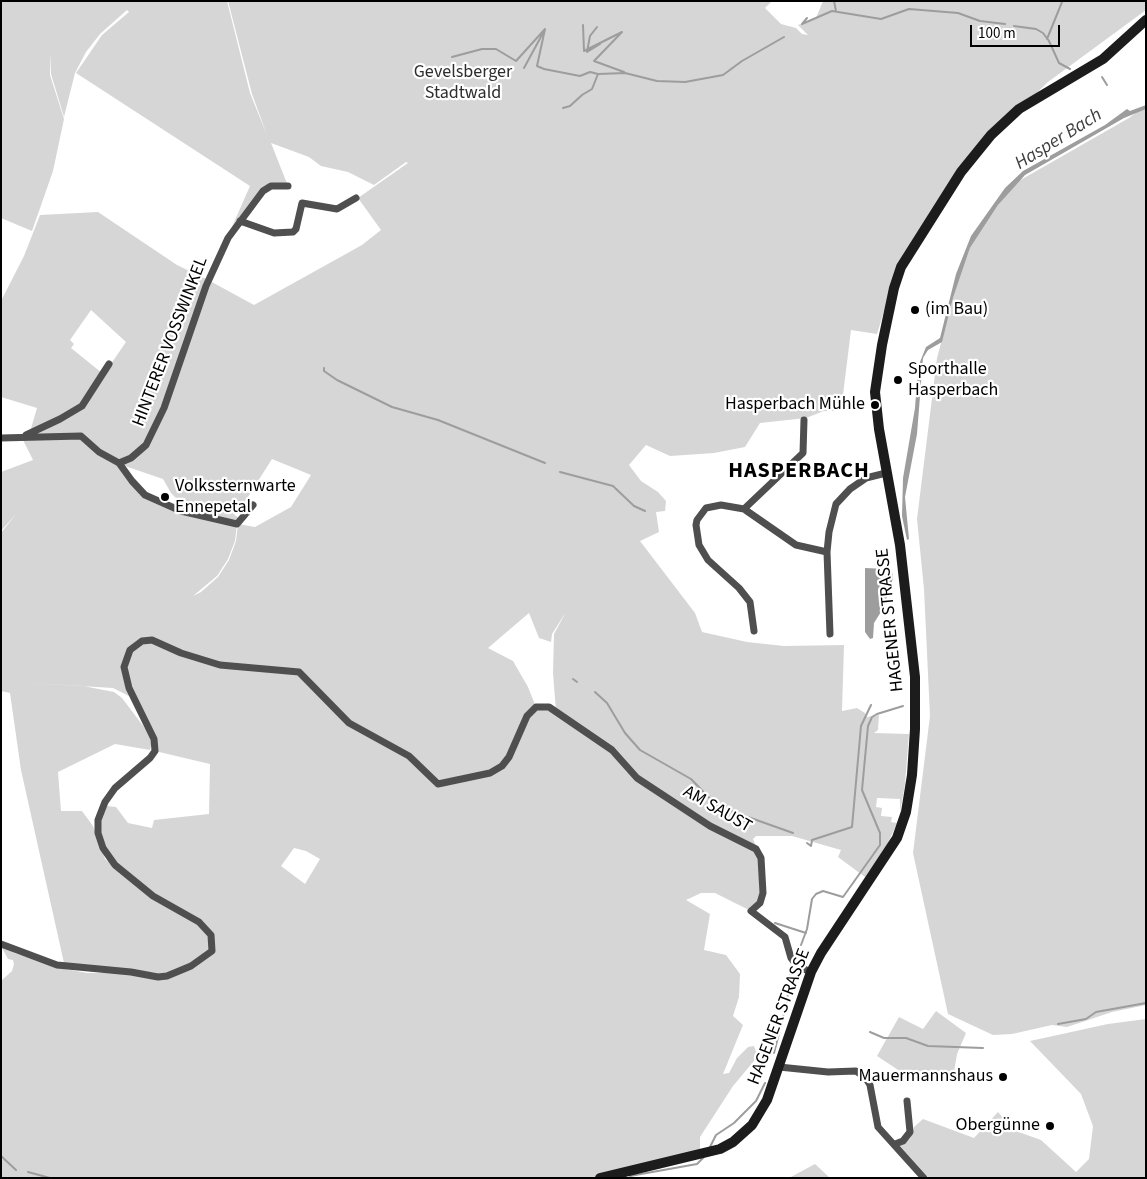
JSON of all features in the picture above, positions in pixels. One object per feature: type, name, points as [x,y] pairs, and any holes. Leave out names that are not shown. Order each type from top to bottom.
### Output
[{"type":"main road","name":"HAGENER STRASSE","points":[[600,1178],[650,1164],[716,1150],[733,1142],[758,1116],[779,1067],[811,972],[834,930],[897,838],[908,804],[915,729],[915,677],[902,556],[886,473],[875,392],[882,345],[894,288],[902,267],[961,172],[991,135],[1019,109],[1103,59],[1146,20]]},
{"type":"street","name":"HINTERER VOSSWINKEL","points":[[119,463],[131,458],[146,445],[164,408],[206,286],[228,238],[263,190],[271,186],[288,186]]},
{"type":"street","points":[[240,221],[274,233],[293,232],[296,229],[302,204],[337,209],[356,198]]},
{"type":"street","points":[[23,437],[82,406],[109,364]]},
{"type":"street","points":[[744,509],[803,453],[804,420]]},
{"type":"street","points":[[1,438],[80,436],[99,452],[119,463],[145,495],[181,511],[237,524],[253,505]]},
{"type":"street","points":[[830,634],[827,552],[829,532],[836,504],[850,489],[866,478],[886,473]]},
{"type":"street","points":[[754,631],[750,602],[739,588],[708,560],[702,552],[696,525],[697,520],[706,508],[714,506],[744,509],[796,545],[827,552]]},
{"type":"street","name":"AM SAUST","points":[[1,944],[57,965],[131,972],[158,977],[168,976],[191,966],[212,950],[211,935],[199,922],[153,896],[115,865],[103,848],[98,833],[98,820],[104,802],[115,788],[150,758],[154,751],[154,739],[129,688],[124,672],[127,655],[139,642],[152,640],[181,653],[220,665],[296,670],[304,676],[349,724],[409,756],[438,784],[490,774],[502,766],[510,757],[527,716],[536,707],[549,707],[612,750],[637,778],[710,826],[756,850],[762,858],[763,893],[760,903],[751,911],[785,937],[792,958],[797,966],[811,972]]},
{"type":"street","points":[[779,1067],[817,1071],[856,1071],[870,1084],[878,1127],[924,1178]]},
{"type":"street","points":[[895,1144],[903,1141],[910,1132],[907,1100]]},
{"type":"green space","name":"Gevelsberger Stadtwald","points":[[1,1],[227,1],[250,93],[267,135],[252,94],[228,1],[772,1],[765,8],[781,24],[796,28],[802,34],[808,35],[798,25],[816,18],[823,1],[1146,1],[1146,10],[1048,82],[963,165],[898,266],[877,334],[851,330],[841,411],[824,411],[806,418],[760,423],[745,447],[714,453],[670,456],[646,445],[629,465],[641,481],[658,492],[666,501],[665,511],[656,512],[659,532],[640,541],[695,613],[702,632],[747,642],[784,646],[844,645],[842,711],[857,708],[865,713],[867,717],[879,715],[878,730],[874,733],[909,734],[905,784],[900,812],[900,799],[877,798],[876,807],[882,808],[881,816],[892,817],[891,822],[897,823],[888,843],[865,877],[838,857],[841,850],[792,836],[756,836],[753,839],[761,858],[763,893],[760,903],[751,911],[715,893],[701,893],[686,900],[710,914],[704,950],[726,955],[740,974],[739,997],[733,1016],[743,1025],[723,1074],[729,1073],[737,1058],[748,1047],[754,1046],[756,1052],[754,1061],[733,1086],[700,1137],[700,1155],[650,1164],[600,1178],[1,1178],[1,981],[12,971],[14,964],[13,960],[8,959],[2,948],[6,944],[11,944],[14,953],[65,969],[87,973],[125,973],[156,978],[156,973],[64,963],[21,770],[10,693],[1,691],[1,533],[16,514],[1,531],[1,472],[33,460],[22,438],[81,437],[99,453],[118,463],[139,491],[155,503],[181,513],[237,524],[235,541],[228,559],[217,576],[193,596],[201,592],[218,577],[229,560],[236,541],[238,524],[255,527],[291,507],[311,475],[272,459],[246,500],[231,512],[240,519],[236,523],[191,513],[171,493],[163,479],[122,465],[147,446],[164,408],[210,281],[254,305],[362,245],[381,230],[358,198],[408,163],[406,162],[374,185],[348,172],[321,166],[309,157],[271,143],[288,186],[262,189],[227,238],[250,186],[76,73],[102,35],[129,12],[127,10],[100,34],[86,52],[75,73],[64,117],[51,74],[50,52],[50,75],[64,119],[53,171],[32,231],[1,218]],"holes":[[[566,612],[554,634],[553,673],[556,711],[612,749],[637,778],[692,814],[637,779],[612,750],[548,708],[532,710],[536,707],[528,687],[513,661],[488,648],[529,613],[539,638],[551,642],[552,634]],[[146,639],[158,641],[181,652],[219,664],[272,668],[219,666],[180,653],[152,641],[139,643],[130,651],[125,662],[125,672],[130,688],[153,737],[155,751],[210,764],[209,814],[154,820],[152,828],[128,823],[116,807],[107,806],[100,816],[99,833],[104,847],[116,863],[154,895],[199,922],[211,935],[212,951],[209,950],[209,937],[197,923],[153,899],[105,859],[93,826],[82,811],[61,811],[58,772],[115,744],[150,750],[152,741],[122,698],[114,692],[84,686],[113,688],[133,698],[125,677],[124,661],[129,650],[138,642]],[[294,848],[306,851],[320,859],[305,884],[281,866]]]},
{"type":"green space","points":[[1146,105],[1146,1005],[1112,1012],[1067,1027],[1052,1025],[1012,1034],[993,1035],[948,1014],[913,853],[930,716],[924,589],[917,519],[937,358],[953,298],[970,248],[998,205],[1017,182],[1129,118]]},
{"type":"green space","points":[[98,212],[177,265],[208,280],[163,407],[145,444],[131,457],[119,462],[99,452],[81,435],[25,436],[74,412],[82,406],[126,342],[91,310],[70,340],[74,344],[71,348],[102,373],[81,405],[60,418],[30,432],[37,408],[1,397],[1,301],[24,256],[40,215]]},
{"type":"green space","points":[[936,1011],[966,1033],[957,1054],[953,1078],[931,1072],[915,1081],[877,1056],[899,1017],[923,1029]]},
{"type":"green space","points":[[1146,1019],[1146,1178],[929,1178],[899,1145],[910,1139],[914,1127],[923,1119],[974,1138],[998,1112],[1013,1130],[1041,1140],[1076,1172],[1089,1159],[1093,1126],[1081,1094],[1030,1041],[1108,1024]]},
{"type":"green space","points":[[815,1164],[830,1178],[789,1178]]},
{"type":"shaded area","points":[[1146,105],[1146,109],[1124,118],[1025,175],[998,205],[970,248],[953,298],[942,342],[928,350],[923,358],[917,434],[905,497],[909,539],[907,540],[902,516],[903,478],[915,408],[918,367],[926,347],[940,338],[956,274],[971,236],[1005,188],[1023,171],[1105,125],[1127,109],[1130,111]]},
{"type":"shaded area","points":[[865,568],[887,569],[892,572],[893,578],[884,607],[874,623],[873,638],[870,639],[865,632]]},
{"type":"waterway","points":[[834,1],[836,11]]},
{"type":"waterway","points":[[1047,39],[1062,2]]},
{"type":"waterway","points":[[802,24],[832,11],[881,19],[909,9],[958,13],[980,21],[1005,24]]},
{"type":"waterway","points":[[802,24],[807,18]]},
{"type":"waterway","points":[[583,25],[584,51],[622,32],[594,61],[624,72]]},
{"type":"waterway","points":[[1014,26],[1036,29],[1043,33],[1049,41],[1059,63],[1070,69]]},
{"type":"waterway","points":[[597,27],[590,36],[587,52],[600,44]]},
{"type":"waterway","points":[[452,57],[482,49],[496,49],[516,61],[545,29],[537,66],[544,69],[580,76],[590,72],[598,74],[625,73],[657,81],[685,82],[723,75],[742,61],[784,37]]},
{"type":"waterway","points":[[524,68],[543,33]]},
{"type":"waterway","points":[[563,108],[570,106],[592,89],[598,74]]},
{"type":"waterway","points":[[1102,77],[1107,85]]},
{"type":"waterway","points":[[324,368],[324,371],[337,380],[392,407],[438,420],[545,463]]},
{"type":"waterway","points":[[948,390],[963,390]]},
{"type":"waterway","points":[[972,394],[977,397]]},
{"type":"waterway","points":[[560,472],[613,486],[634,506],[645,511]]},
{"type":"waterway","points":[[573,679],[577,682]]},
{"type":"waterway","points":[[595,692],[607,703],[625,733],[640,750],[691,779],[717,806],[793,833]]},
{"type":"waterway","points":[[807,843],[811,846],[812,840],[852,827],[861,726],[871,705]]},
{"type":"waterway","name":"Hasper Bach","points":[[801,945],[807,929],[812,899],[816,894],[823,891],[843,897],[880,845],[880,833],[862,790],[868,726],[872,717],[877,714],[903,706]]},
{"type":"waterway","points":[[775,923],[806,933]]},
{"type":"waterway","name":"Hasper Bach","points":[[774,1053],[787,1002],[791,966]]},
{"type":"waterway","points":[[1058,1024],[1086,1019],[1096,1012],[1146,1003]]},
{"type":"waterway","points":[[870,1032],[884,1038],[906,1038],[928,1046],[983,1048]]},
{"type":"waterway","name":"Hasper Bach","points":[[710,1147],[716,1135],[734,1123],[756,1101],[765,1083]]},
{"type":"waterway","points":[[1,1156],[16,1170]]},
{"type":"waterway","name":"Hasper Bach","points":[[630,1176],[697,1164],[704,1157]]},
{"type":"waterway","points":[[28,1172],[50,1178]]},
{"type":"place","name":"(im Bau)","points":[[915,310]]},
{"type":"place","name":"Sporthalle Hasperbach","points":[[898,380]]},
{"type":"place","name":"Hasperbach Mühle","points":[[875,405]]},
{"type":"place","name":"Volkssternwarte Ennepetal","points":[[165,497]]},
{"type":"place","name":"Mauermannshaus","points":[[1003,1077]]},
{"type":"place","name":"Obergünne","points":[[1050,1126]]},
{"type":"district","name":"HASPERBACH","points":[[799,472]]}]
